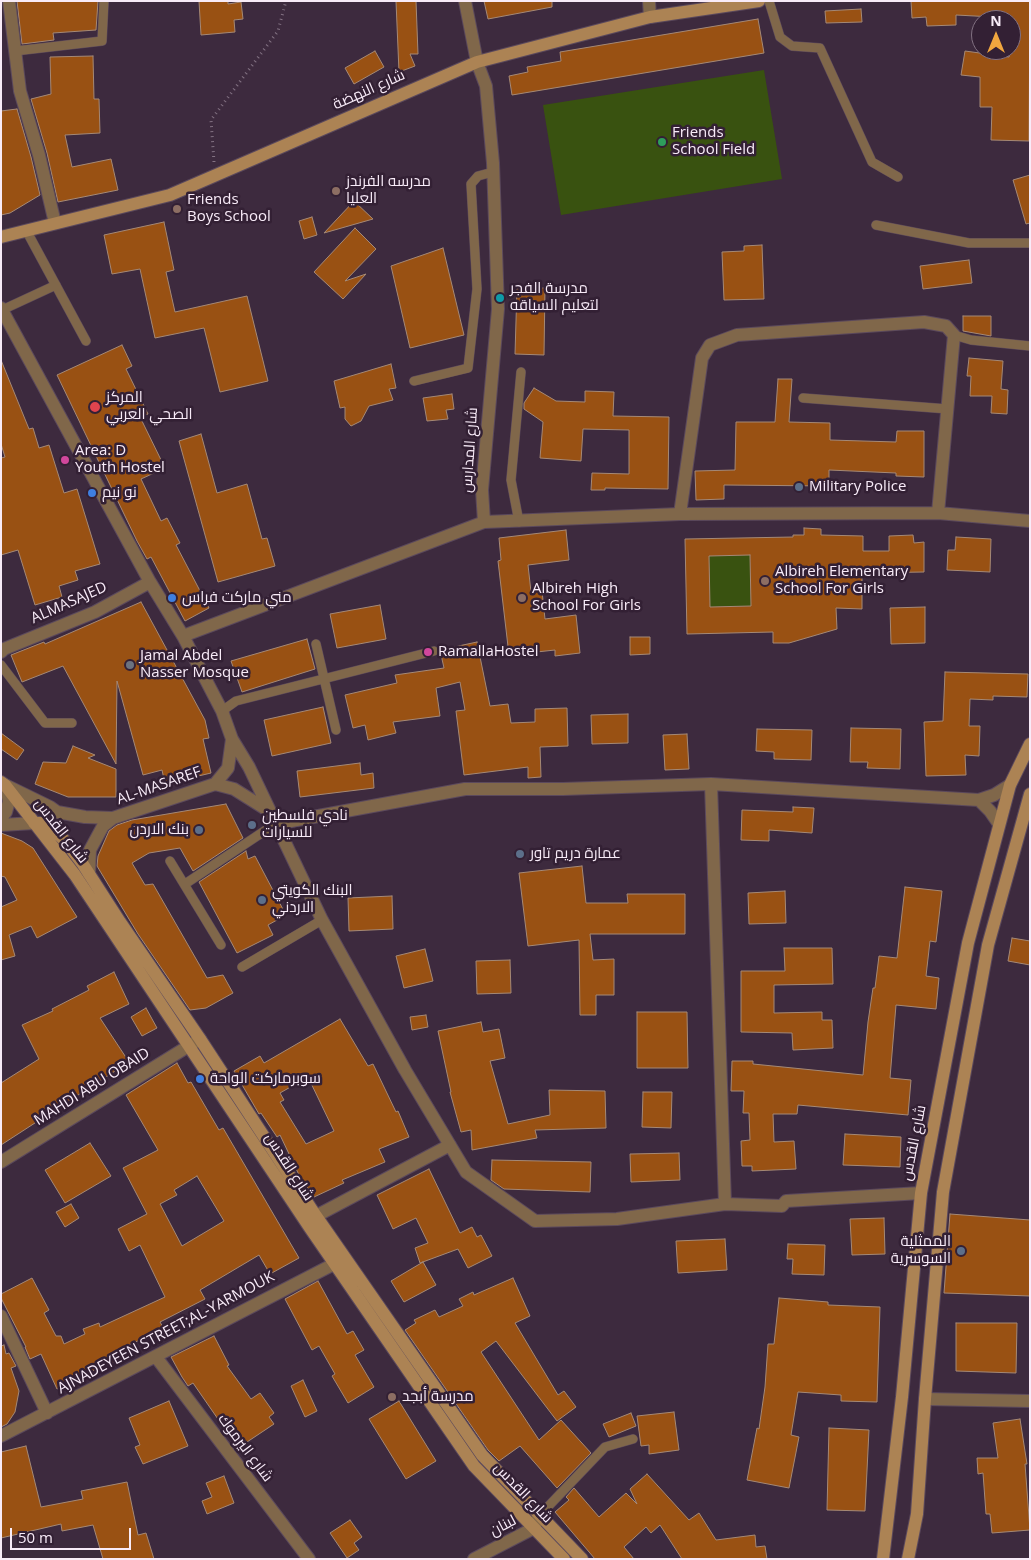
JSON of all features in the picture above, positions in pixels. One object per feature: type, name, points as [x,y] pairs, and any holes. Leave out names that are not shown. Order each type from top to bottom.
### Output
[{"type":"main road","name":"شارع النهضة","points":[[1,237],[170,195],[477,62],[650,17],[759,1]]},
{"type":"main road","name":"شارع القدس","points":[[883,1559],[902,1397],[921,1194],[968,943],[1010,785],[1030,744]]},
{"type":"main road","name":"شارع القدس","points":[[3,783],[75,875],[195,1042]]},
{"type":"main road","points":[[908,1559],[917,1514],[943,1192],[988,944],[1030,794]]},
{"type":"main road","points":[[34,823],[41,823],[61,836],[82,863],[195,1042],[313,1222],[482,1456],[582,1559]]},
{"type":"main road","points":[[921,1194],[943,1192]]},
{"type":"main road","name":"شارع القدس","points":[[338,1259],[474,1466],[564,1559]]},
{"type":"street","points":[[9,1],[20,91],[39,155],[55,223]]},
{"type":"street","name":"شارع المدارس","points":[[465,1],[477,62],[486,86],[493,172],[498,309],[482,490],[484,522]]},
{"type":"street","points":[[649,1],[650,17]]},
{"type":"street","name":"AL-MASAREF","points":[[2,309],[150,582],[183,636],[269,811]]},
{"type":"street","points":[[680,514],[702,358],[710,345],[738,335],[924,322],[946,326],[954,335],[938,513]]},
{"type":"street","points":[[183,636],[484,522],[680,514],[938,513],[1030,521]]},
{"type":"street","name":"ALMASAJED","points":[[2,649],[95,612],[150,582]]},
{"type":"street","name":"AL-MASAREF","points":[[113,818],[214,784],[228,768],[232,738]]},
{"type":"street","points":[[1,818],[6,812],[9,802],[3,783]]},
{"type":"street","points":[[3,783],[57,812],[85,817],[113,818]]},
{"type":"street","name":"AL-MASAREF","points":[[214,784],[234,789],[269,811]]},
{"type":"street","points":[[275,824],[465,789],[563,789],[711,784],[979,800],[994,795],[1010,785]]},
{"type":"street","points":[[711,784],[725,1204]]},
{"type":"street","points":[[979,800],[999,824]]},
{"type":"street","points":[[269,811],[322,920],[405,1070],[466,1172],[535,1221],[617,1219],[725,1204],[782,1206],[786,1201],[921,1194]]},
{"type":"street","points":[[89,874],[90,850],[103,826],[113,818]]},
{"type":"street","points":[[1,825],[34,823]]},
{"type":"street","name":"MAHDI ABU OBAID","points":[[1,1162],[195,1042]]},
{"type":"street","points":[[313,1222],[450,1145]]},
{"type":"street","name":"AJNADEYEEN STREET;AL-YARMOUK","points":[[1,1436],[156,1357],[338,1259]]},
{"type":"street","points":[[1,1316],[47,1413]]},
{"type":"street","name":"شارع اليرموك","points":[[156,1357],[309,1559]]},
{"type":"street","points":[[925,1399],[1030,1402]]},
{"type":"street","name":"لبنان","points":[[474,1559],[534,1528],[540,1515]]},
{"type":"lane","points":[[15,51],[102,41],[104,1]]},
{"type":"lane","points":[[769,1],[780,37],[792,46],[820,48],[872,162],[898,177]]},
{"type":"lane","points":[[414,380],[468,368],[477,289],[471,184],[478,176],[493,172]]},
{"type":"lane","points":[[876,225],[970,243],[1030,243]]},
{"type":"lane","points":[[26,230],[86,341]]},
{"type":"lane","points":[[2,309],[56,285]]},
{"type":"lane","points":[[954,335],[971,340],[1030,346]]},
{"type":"lane","points":[[518,522],[510,480],[521,372]]},
{"type":"lane","points":[[803,398],[948,410]]},
{"type":"lane","points":[[316,644],[336,730]]},
{"type":"lane","points":[[222,712],[236,701],[434,651]]},
{"type":"lane","points":[[1,665],[45,723],[72,723]]},
{"type":"lane","points":[[185,884],[275,824]]},
{"type":"lane","points":[[170,861],[221,945]]},
{"type":"lane","points":[[242,967],[322,920]]},
{"type":"lane","points":[[540,1515],[605,1448],[634,1439]]},
{"type":"path","points":[[216,175],[211,120],[278,31],[286,1]]},
{"type":"green space","name":"Friends School Field","points":[[764,70],[782,179],[561,215],[543,105]]},
{"type":"green space","points":[[750,555],[751,606],[710,607],[709,556]]},
{"type":"building","points":[[17,1],[98,1],[96,30],[53,33],[54,40],[22,44]]},
{"type":"building","points":[[199,1],[228,1],[228,4],[241,2],[243,19],[234,20],[235,32],[201,35]]},
{"type":"building","points":[[396,1],[416,1],[418,54],[410,54],[415,66],[399,72]]},
{"type":"building","points":[[484,1],[552,1],[552,7],[488,19]]},
{"type":"building","points":[[911,1],[1030,1],[1029,141],[991,140],[992,107],[980,107],[980,77],[961,75],[965,51],[971,52],[971,60],[1021,60],[1021,10],[971,10],[971,16],[956,15],[956,25],[927,26],[926,17],[912,18]]},
{"type":"building","points":[[861,9],[862,22],[826,23],[825,11]]},
{"type":"building","points":[[758,19],[764,53],[512,95],[509,76],[528,72],[527,67],[561,61],[560,52]]},
{"type":"building","points":[[375,51],[384,67],[354,84],[345,68]]},
{"type":"building","points":[[93,56],[94,99],[99,99],[100,133],[65,135],[72,167],[111,159],[118,190],[58,202],[47,153],[31,99],[51,94],[50,57]]},
{"type":"building","points":[[17,109],[40,195],[10,213],[1,215],[1,111]]},
{"type":"building","points":[[1030,175],[1030,223],[1026,224],[1013,180]]},
{"type":"building","points":[[354,201],[373,219],[324,233]]},
{"type":"building","points":[[312,217],[317,235],[304,239],[299,221]]},
{"type":"building","points":[[164,222],[174,270],[166,272],[175,312],[247,296],[268,381],[220,392],[204,328],[155,338],[140,269],[112,274],[104,235]]},
{"type":"building","points":[[355,228],[376,249],[345,281],[366,274],[343,299],[314,272]]},
{"type":"building","points":[[762,245],[764,299],[724,300],[722,252],[744,251],[744,246]]},
{"type":"building","points":[[443,248],[464,335],[410,348],[391,266]]},
{"type":"building","points":[[969,260],[972,283],[923,289],[920,266]]},
{"type":"building","points":[[517,288],[545,288],[544,355],[515,354]]},
{"type":"building","points":[[963,316],[991,316],[991,336],[963,331]]},
{"type":"building","points":[[122,345],[132,366],[126,369],[148,414],[140,417],[165,468],[141,479],[161,521],[167,518],[180,543],[176,545],[209,608],[185,621],[151,557],[147,559],[137,541],[57,375]]},
{"type":"building","points":[[969,358],[1003,361],[1001,389],[1008,390],[1007,414],[991,413],[992,396],[970,396],[971,376],[967,376]]},
{"type":"building","points":[[1,360],[29,429],[33,428],[39,448],[49,445],[64,493],[77,489],[100,564],[75,571],[78,580],[59,586],[62,597],[35,605],[18,550],[1,555],[1,458],[5,457],[1,444]]},
{"type":"building","points":[[391,364],[396,388],[389,389],[393,400],[369,406],[361,421],[351,426],[345,419],[345,407],[340,408],[334,381]]},
{"type":"building","points":[[778,379],[792,379],[789,422],[830,423],[830,440],[896,442],[897,431],[924,431],[924,477],[896,476],[896,473],[829,470],[829,486],[724,485],[724,499],[696,500],[695,471],[735,470],[736,422],[775,422]]},
{"type":"building","points":[[534,388],[556,401],[585,402],[585,391],[614,392],[613,416],[669,417],[668,489],[605,488],[605,490],[591,490],[592,473],[629,474],[629,430],[583,429],[581,461],[540,458],[543,422],[524,409],[524,403]]},
{"type":"building","points":[[452,394],[454,409],[446,410],[448,419],[427,421],[423,398]]},
{"type":"building","points":[[201,434],[217,493],[247,484],[262,539],[267,538],[275,566],[218,582],[179,441]]},
{"type":"building","points":[[804,528],[821,529],[821,535],[863,536],[863,551],[889,551],[889,536],[913,535],[914,543],[924,542],[924,572],[862,573],[862,609],[836,608],[837,629],[789,643],[773,643],[773,632],[687,634],[685,539],[793,537],[793,535],[804,535]],"holes":[[[750,555],[751,606],[710,607],[709,556]]]},
{"type":"building","name":"Albireh High School For Girls","points":[[566,530],[569,560],[528,565],[531,592],[542,591],[545,619],[576,615],[580,653],[555,656],[555,650],[509,655],[498,561],[501,560],[499,538]]},
{"type":"building","points":[[956,537],[991,539],[990,572],[947,570],[948,550],[955,550]]},
{"type":"building","points":[[141,602],[205,720],[209,738],[203,739],[211,773],[165,784],[162,770],[143,775],[117,681],[116,764],[63,666],[22,682],[11,655],[44,642],[45,644]]},
{"type":"building","points":[[380,605],[386,639],[337,648],[330,614]]},
{"type":"building","points":[[925,607],[925,643],[891,644],[890,608]]},
{"type":"building","points":[[630,637],[650,637],[650,654],[630,655]]},
{"type":"building","points":[[307,639],[315,669],[242,692],[231,661]]},
{"type":"building","points":[[477,642],[490,706],[508,704],[511,723],[535,722],[535,709],[567,708],[568,746],[540,747],[541,777],[528,778],[528,767],[464,775],[456,711],[465,710],[460,682],[436,688],[440,716],[393,722],[396,733],[368,740],[365,725],[353,728],[345,695],[397,683],[395,675],[444,668],[440,650]]},
{"type":"building","points":[[945,672],[1028,674],[1027,697],[993,696],[993,700],[970,699],[969,726],[980,726],[979,756],[965,755],[966,775],[926,776],[924,722],[943,721]]},
{"type":"building","points":[[323,707],[331,743],[272,756],[264,720]]},
{"type":"building","points":[[628,714],[628,743],[592,744],[591,715]]},
{"type":"building","points":[[851,728],[901,729],[900,769],[867,768],[868,762],[850,762]]},
{"type":"building","points":[[757,729],[812,730],[811,760],[774,759],[774,752],[756,751]]},
{"type":"building","points":[[1,733],[24,750],[17,760],[1,749]]},
{"type":"building","points":[[687,734],[689,769],[665,770],[663,735]]},
{"type":"building","points":[[73,746],[95,755],[88,758],[116,769],[116,797],[68,797],[35,784],[43,762],[66,763]]},
{"type":"building","points":[[360,763],[361,775],[373,773],[374,788],[300,797],[297,771]]},
{"type":"building","points":[[226,804],[243,838],[193,871],[180,848],[149,853],[132,863],[145,885],[153,884],[207,978],[223,975],[233,993],[206,1008],[190,1010],[138,934],[97,866],[98,856],[109,831],[117,825],[132,820]]},
{"type":"building","points":[[793,807],[814,808],[812,833],[769,830],[769,841],[741,840],[742,810],[793,812]]},
{"type":"building","points":[[1,833],[22,841],[33,848],[77,917],[37,938],[31,926],[9,935],[15,956],[1,960],[1,907],[17,900],[5,877],[1,876]]},
{"type":"building","points":[[246,851],[248,859],[255,856],[286,915],[268,925],[273,935],[237,953],[199,882]]},
{"type":"building","points":[[582,866],[586,903],[628,903],[627,894],[685,894],[685,934],[590,934],[593,960],[614,959],[614,995],[596,995],[596,1015],[580,1015],[579,940],[528,946],[519,873]]},
{"type":"building","points":[[905,887],[942,891],[936,942],[930,941],[926,976],[939,978],[936,1009],[896,1005],[890,1078],[911,1080],[908,1115],[798,1105],[797,1114],[773,1114],[774,1142],[794,1141],[796,1169],[752,1171],[752,1166],[742,1166],[741,1141],[750,1140],[749,1113],[743,1113],[744,1091],[731,1091],[732,1061],[753,1061],[753,1064],[863,1075],[868,1022],[879,956],[897,958]]},
{"type":"building","points":[[785,891],[786,923],[749,924],[748,893]]},
{"type":"building","points":[[392,896],[393,929],[349,931],[348,898]]},
{"type":"building","points":[[1012,938],[1030,941],[1030,965],[1008,961]]},
{"type":"building","points":[[784,948],[832,948],[833,984],[774,985],[774,1013],[822,1012],[822,1020],[832,1020],[833,1048],[793,1050],[792,1033],[741,1032],[741,971],[785,971]]},
{"type":"building","points":[[425,949],[433,981],[404,988],[396,956]]},
{"type":"building","points":[[510,960],[511,993],[477,994],[476,961]]},
{"type":"building","points":[[114,972],[129,1004],[100,1018],[129,1062],[1,1145],[1,1083],[39,1059],[22,1025],[53,1011],[52,1009],[89,990],[87,986]]},
{"type":"building","points":[[146,1008],[157,1028],[142,1036],[131,1017]]},
{"type":"building","points":[[637,1012],[687,1012],[688,1068],[637,1068]]},
{"type":"building","points":[[426,1015],[428,1027],[412,1030],[410,1017]]},
{"type":"building","points":[[340,1019],[368,1066],[373,1064],[396,1112],[398,1111],[409,1137],[379,1149],[385,1162],[342,1180],[344,1183],[314,1197],[300,1177],[280,1135],[277,1137],[261,1113],[259,1114],[234,1071],[260,1056],[264,1063]],"holes":[[[308,1077],[334,1131],[306,1144],[280,1102],[284,1100],[280,1093]]]},
{"type":"building","points":[[481,1022],[483,1032],[499,1029],[505,1058],[490,1061],[508,1124],[550,1115],[549,1090],[605,1091],[606,1128],[535,1130],[537,1138],[472,1150],[471,1130],[461,1132],[450,1092],[438,1031]]},
{"type":"building","points":[[177,1063],[188,1083],[191,1082],[219,1130],[223,1128],[299,1258],[270,1274],[259,1255],[200,1290],[205,1299],[160,1322],[164,1329],[120,1349],[124,1358],[77,1377],[78,1380],[57,1389],[41,1354],[30,1359],[26,1347],[1,1298],[1,1294],[32,1278],[49,1310],[44,1313],[56,1336],[61,1336],[64,1344],[85,1334],[83,1329],[99,1323],[100,1327],[165,1297],[140,1245],[129,1251],[118,1229],[147,1214],[123,1168],[158,1150],[126,1095]],"holes":[[[197,1176],[224,1221],[182,1246],[160,1204],[177,1195],[174,1190]]]},
{"type":"building","points":[[643,1092],[672,1092],[671,1128],[642,1127]]},
{"type":"building","points":[[845,1134],[901,1137],[900,1167],[843,1165]]},
{"type":"building","points":[[90,1143],[111,1176],[65,1203],[45,1170]]},
{"type":"building","points":[[679,1153],[680,1180],[631,1182],[630,1154]]},
{"type":"building","points":[[492,1160],[591,1162],[590,1192],[504,1189],[491,1180]]},
{"type":"building","points":[[429,1169],[460,1233],[472,1227],[477,1237],[481,1235],[492,1256],[468,1268],[458,1249],[420,1263],[415,1248],[428,1243],[416,1218],[393,1229],[377,1195]]},
{"type":"building","points":[[71,1204],[79,1218],[65,1227],[56,1212]]},
{"type":"building","points":[[950,1214],[1030,1220],[1030,1296],[944,1293]]},
{"type":"building","points":[[884,1218],[885,1254],[852,1255],[850,1219]]},
{"type":"building","points":[[725,1239],[727,1270],[678,1273],[676,1241]]},
{"type":"building","points":[[788,1244],[825,1245],[824,1275],[792,1274],[793,1259],[787,1259]]},
{"type":"building","points":[[423,1262],[436,1285],[404,1302],[391,1281]]},
{"type":"building","points":[[513,1278],[530,1316],[515,1323],[558,1395],[564,1391],[576,1407],[557,1421],[496,1341],[481,1352],[539,1440],[561,1420],[591,1453],[557,1488],[520,1446],[499,1461],[488,1450],[405,1330],[416,1323],[414,1320],[435,1310],[439,1317],[463,1306],[459,1299],[473,1292],[474,1295]]},
{"type":"building","points":[[318,1281],[347,1334],[353,1331],[364,1350],[355,1355],[374,1387],[348,1403],[332,1376],[335,1374],[319,1346],[312,1350],[285,1299]]},
{"type":"building","points":[[779,1298],[828,1302],[828,1305],[880,1307],[877,1402],[841,1401],[841,1395],[798,1392],[791,1435],[799,1437],[789,1488],[747,1480],[757,1428],[759,1429],[765,1387],[768,1344],[774,1344]]},
{"type":"building","points":[[956,1323],[1017,1323],[1016,1373],[956,1371]]},
{"type":"building","points":[[214,1336],[229,1365],[227,1366],[251,1399],[260,1393],[274,1413],[269,1417],[274,1424],[238,1448],[193,1383],[188,1386],[171,1357]]},
{"type":"building","points":[[4,1345],[6,1354],[9,1353],[16,1366],[11,1368],[19,1391],[15,1412],[7,1424],[1,1427],[1,1346]]},
{"type":"building","points":[[303,1380],[317,1411],[305,1417],[291,1386]]},
{"type":"building","points":[[169,1401],[188,1446],[143,1464],[135,1447],[140,1445],[129,1418]]},
{"type":"building","points":[[399,1401],[436,1461],[406,1479],[369,1419]]},
{"type":"building","points":[[674,1412],[679,1450],[649,1454],[649,1445],[641,1446],[637,1416]]},
{"type":"building","points":[[631,1413],[636,1426],[609,1437],[603,1424]]},
{"type":"building","points":[[1020,1419],[1027,1464],[1025,1464],[1030,1530],[992,1533],[990,1514],[986,1514],[983,1473],[978,1474],[977,1458],[998,1458],[993,1423]]},
{"type":"building","points":[[829,1428],[869,1430],[865,1511],[827,1510]]},
{"type":"building","points":[[26,1446],[41,1507],[83,1499],[81,1491],[127,1482],[138,1535],[146,1533],[154,1559],[103,1559],[93,1525],[62,1531],[61,1524],[1,1538],[1,1452]]},
{"type":"building","points":[[647,1474],[689,1520],[699,1513],[716,1540],[755,1535],[756,1547],[765,1546],[767,1559],[682,1559],[660,1525],[651,1533],[646,1527],[624,1547],[634,1559],[595,1559],[555,1512],[569,1500],[566,1497],[574,1488],[599,1517],[626,1493],[637,1504],[630,1489]]},
{"type":"building","points":[[224,1476],[234,1503],[207,1514],[202,1501],[212,1497],[206,1483]]},
{"type":"building","points":[[350,1520],[362,1537],[354,1543],[359,1550],[347,1558],[330,1533]]},
{"type":"place","name":"Friends School Field","points":[[662,142]]},
{"type":"place","name":"مدرسه الفرندز العليا","points":[[336,191]]},
{"type":"place","name":"Friends Boys School","points":[[177,209]]},
{"type":"place","name":"مدرسة الفجر لتعليم السياقه","points":[[500,298]]},
{"type":"place","name":"المركز الصحي العربي","points":[[95,407]]},
{"type":"place","name":"Area: D Youth Hostel","points":[[65,460]]},
{"type":"place","name":"Military Police","points":[[799,487]]},
{"type":"place","name":"نو نيم","points":[[92,493]]},
{"type":"place","name":"Albireh Elementary School For Girls","points":[[765,581]]},
{"type":"place","name":"مني ماركت فراس","points":[[172,598]]},
{"type":"place","name":"Albireh High School For Girls","points":[[522,598]]},
{"type":"place","name":"RamallaHostel","points":[[428,652]]},
{"type":"place","name":"Jamal Abdel Nasser Mosque","points":[[130,665]]},
{"type":"place","name":"نادي فلسطين للسيارات","points":[[252,825]]},
{"type":"place","name":"بنك الاردن","points":[[199,830]]},
{"type":"place","name":"عمارة دريم تاور","points":[[520,854]]},
{"type":"place","name":"البنك الكويتي الاردني","points":[[262,900]]},
{"type":"place","name":"سوبرماركت الواحة","points":[[200,1079]]},
{"type":"place","name":"الممثلية السوسرية","points":[[961,1251]]},
{"type":"place","name":"مدرسة أبجد","points":[[392,1397]]}]
